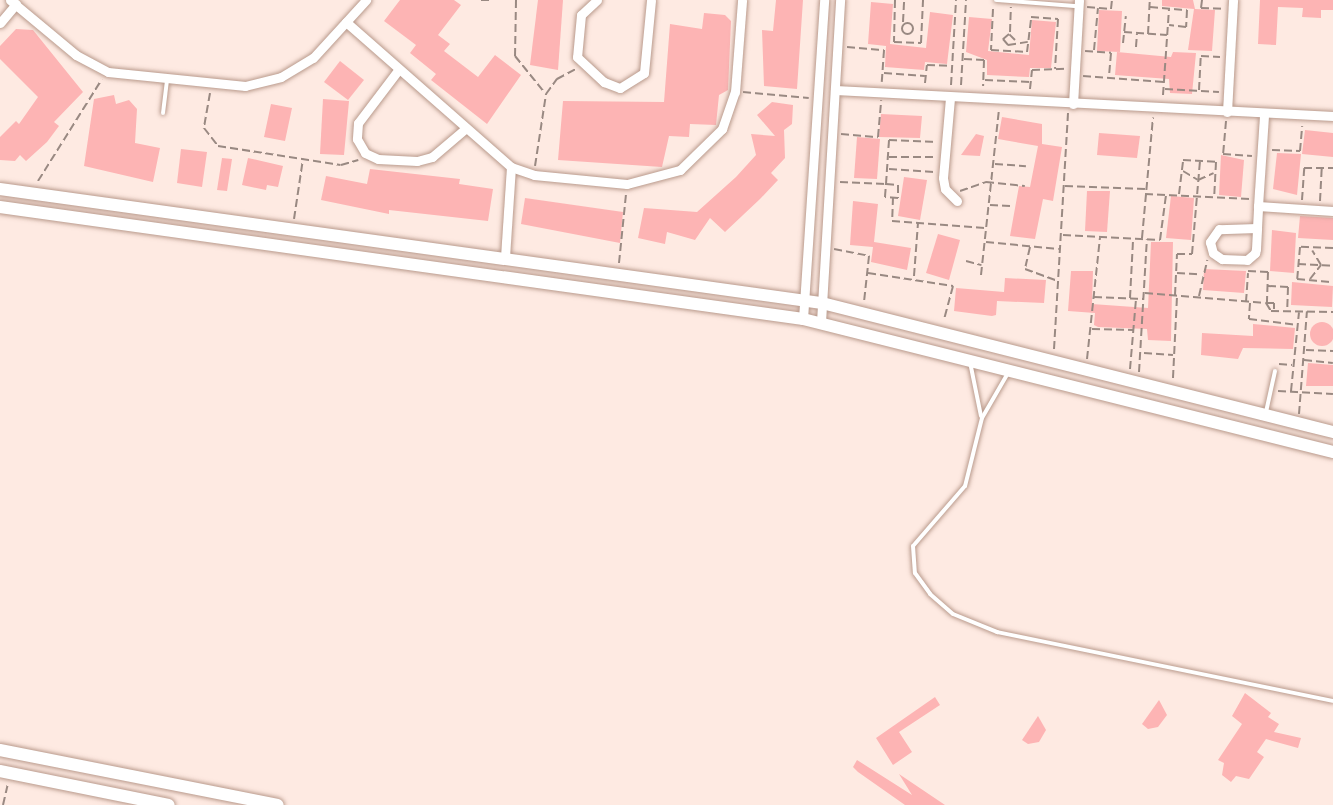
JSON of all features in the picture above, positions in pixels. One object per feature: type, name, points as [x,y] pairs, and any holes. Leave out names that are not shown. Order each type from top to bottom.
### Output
[{"type":"street","points":[[0,23],[13,2],[76,55],[108,72],[167,81],[245,86],[281,77],[313,58],[366,0]]},
{"type":"street","points":[[597,0],[581,15],[575,35],[583,67],[611,86],[638,81],[647,63],[651,0]]},
{"type":"street","points":[[346,22],[511,167],[534,175],[627,184],[662,178],[697,159],[722,129],[735,92],[742,0]]},
{"type":"street","points":[[803,319],[824,0]]},
{"type":"street","points":[[821,322],[840,0]]},
{"type":"street","points":[[1070,104],[1079,3]]},
{"type":"street","points":[[1227,112],[1233,5]]},
{"type":"street","points":[[399,69],[358,123],[357,139],[365,153],[417,161],[432,157],[465,129]]},
{"type":"street","points":[[835,90],[1264,116],[1333,116]]},
{"type":"street","points":[[955,98],[943,173],[955,199]]},
{"type":"street","points":[[1257,228],[1219,229],[1210,242],[1213,253],[1222,259],[1247,265],[1255,253],[1257,228],[1259,203],[1264,116]]},
{"type":"street","points":[[505,257],[511,167]]},
{"type":"street","points":[[0,189],[618,272],[822,303],[941,329],[1333,432]]},
{"type":"street","points":[[1259,203],[1333,211]]},
{"type":"street","points":[[0,207],[821,322],[1333,452]]},
{"type":"street","points":[[0,750],[278,805]]},
{"type":"street","points":[[5,772],[169,805]]},
{"type":"lane","points":[[995,0],[1079,3]]},
{"type":"lane","points":[[163,113],[167,81]]},
{"type":"lane","points":[[969,360],[982,418]]},
{"type":"lane","points":[[1010,371],[982,418],[965,486],[913,546],[915,573],[941,605],[997,632],[1333,701]]},
{"type":"lane","points":[[1266,414],[1275,371]]},
{"type":"path","points":[[481,0],[490,0]]},
{"type":"path","points":[[516,0],[515,56],[546,94]]},
{"type":"path","points":[[895,0],[894,42],[904,43],[921,43],[923,0]]},
{"type":"path","points":[[904,0],[904,43]]},
{"type":"path","points":[[955,98],[951,66],[956,0]]},
{"type":"path","points":[[955,98],[962,59],[966,0]]},
{"type":"path","points":[[995,0],[991,50],[1027,52],[1031,17],[1058,19],[1055,69]]},
{"type":"path","points":[[1079,3],[1111,9],[1112,0]]},
{"type":"path","points":[[1148,34],[1150,0]]},
{"type":"path","points":[[1202,0],[1201,8],[1233,5]]},
{"type":"path","points":[[992,38],[1003,39],[1009,34],[1011,1]]},
{"type":"path","points":[[1150,7],[1187,10],[1186,27],[1168,25]]},
{"type":"path","points":[[1094,52],[1098,8]]},
{"type":"path","points":[[1142,239],[1145,192],[1164,82],[1169,9]]},
{"type":"path","points":[[1123,43],[1126,16]]},
{"type":"path","points":[[895,27],[912,26],[910,32]]},
{"type":"path","points":[[1124,32],[1167,35]]},
{"type":"path","points":[[904,33],[922,33]]},
{"type":"path","points":[[1136,47],[1138,33]]},
{"type":"path","points":[[1009,34],[1015,40],[1028,42]]},
{"type":"path","points":[[1003,39],[1008,51]]},
{"type":"path","points":[[1008,45],[1015,40]]},
{"type":"path","points":[[832,133],[878,137],[884,50],[838,46]]},
{"type":"path","points":[[1076,50],[1111,53],[1109,78]]},
{"type":"path","points":[[1199,91],[1201,56],[1230,58]]},
{"type":"path","points":[[962,59],[984,60],[982,100]]},
{"type":"path","points":[[925,96],[927,65],[951,66]]},
{"type":"path","points":[[534,175],[546,94],[557,79],[583,67]]},
{"type":"path","points":[[1029,102],[1032,70],[1055,69],[1109,78],[1164,82]]},
{"type":"path","points":[[31,193],[108,72]]},
{"type":"path","points":[[882,73],[926,76]]},
{"type":"path","points":[[983,80],[1030,82]]},
{"type":"path","points":[[211,84],[204,128],[211,142],[348,164],[365,153]]},
{"type":"path","points":[[1163,89],[1228,93]]},
{"type":"path","points":[[735,92],[818,99]]},
{"type":"path","points":[[981,275],[994,183],[999,100]]},
{"type":"path","points":[[1053,359],[1070,104]]},
{"type":"path","points":[[1227,112],[1223,154],[1300,151],[1302,117]]},
{"type":"path","points":[[829,181],[886,184],[898,185],[898,198],[885,197],[886,184],[887,169],[888,157],[889,140],[946,142]]},
{"type":"path","points":[[888,157],[945,158]]},
{"type":"path","points":[[293,228],[303,159]]},
{"type":"path","points":[[1179,196],[1183,160],[1216,162],[1214,197]]},
{"type":"path","points":[[1172,389],[1177,254],[1192,254],[1200,161]]},
{"type":"path","points":[[995,164],[1026,166]]},
{"type":"path","points":[[1301,209],[1304,168],[1333,168]]},
{"type":"path","points":[[1319,210],[1322,168]]},
{"type":"path","points":[[887,169],[943,173]]},
{"type":"path","points":[[1181,171],[1198,180],[1216,173]]},
{"type":"path","points":[[955,199],[971,185],[994,183],[1025,186]]},
{"type":"path","points":[[618,272],[627,184]]},
{"type":"path","points":[[1064,186],[1259,203]]},
{"type":"path","points":[[1061,235],[1160,240],[1166,195]]},
{"type":"path","points":[[893,197],[892,221],[986,228]]},
{"type":"path","points":[[989,205],[1010,206]]},
{"type":"path","points":[[914,277],[918,223]]},
{"type":"path","points":[[1086,367],[1100,237]]},
{"type":"path","points":[[1130,298],[1133,239]]},
{"type":"path","points":[[1134,380],[1141,353],[1147,239]]},
{"type":"path","points":[[985,242],[1061,249]]},
{"type":"path","points":[[1030,246],[1025,269],[1059,282]]},
{"type":"path","points":[[825,247],[869,256],[862,312]]},
{"type":"path","points":[[1333,248],[1300,247],[1297,279],[1333,282]]},
{"type":"path","points":[[1312,248],[1321,265]]},
{"type":"path","points":[[1199,297],[1200,274],[1213,253]]},
{"type":"path","points":[[966,261],[982,265]]},
{"type":"path","points":[[1298,264],[1333,266]]},
{"type":"path","points":[[1298,325],[1249,319],[1247,265],[1268,272],[1267,310],[1333,312]]},
{"type":"path","points":[[1309,280],[1321,265]]},
{"type":"path","points":[[868,273],[914,277],[953,286],[941,329]]},
{"type":"path","points":[[1176,273],[1200,274]]},
{"type":"path","points":[[1267,286],[1288,287],[1287,310]]},
{"type":"path","points":[[1144,293],[1274,303],[1273,322]]},
{"type":"path","points":[[1094,297],[1144,299]]},
{"type":"path","points":[[1134,380],[1136,299]]},
{"type":"path","points":[[1291,391],[1299,311]]},
{"type":"path","points":[[1298,423],[1307,311]]},
{"type":"path","points":[[1091,329],[1134,330]]},
{"type":"path","points":[[1304,350],[1333,351]]},
{"type":"path","points":[[1141,353],[1174,355]]},
{"type":"path","points":[[1304,360],[1333,363]]},
{"type":"path","points":[[1275,371],[1276,364],[1294,365]]},
{"type":"path","points":[[1271,390],[1333,394]]},
{"type":"path","points":[[3,805],[5,772]]},
{"type":"building","points":[[400,0],[454,0],[461,5],[438,35],[450,44],[444,51],[478,77],[495,55],[521,75],[487,124],[431,80],[436,74],[410,53],[416,45],[384,21]]},
{"type":"building","points":[[538,0],[563,0],[558,70],[530,65]]},
{"type":"building","points":[[776,0],[803,0],[797,89],[764,86],[762,30],[773,31]]},
{"type":"building","points":[[1162,0],[1193,0],[1195,9],[1215,10],[1212,51],[1188,50],[1194,9],[1162,6]]},
{"type":"building","points":[[1260,0],[1333,0],[1333,10],[1321,10],[1321,18],[1302,17],[1303,8],[1278,7],[1276,45],[1258,44]]},
{"type":"building","points":[[871,2],[893,4],[890,44],[926,48],[930,12],[953,15],[947,64],[925,62],[924,70],[885,67],[886,46],[868,44]]},
{"type":"building","points":[[1099,10],[1122,11],[1120,52],[1097,51]]},
{"type":"building","points":[[704,13],[725,15],[731,21],[728,90],[719,95],[716,125],[690,124],[689,137],[669,136],[662,167],[558,160],[563,101],[664,102],[670,24],[702,29]]},
{"type":"building","points":[[969,17],[992,19],[988,51],[1029,55],[1032,20],[1056,22],[1051,68],[1030,68],[1029,77],[987,75],[987,60],[966,52]]},
{"type":"building","points":[[16,29],[33,30],[83,92],[54,122],[59,126],[47,142],[26,161],[20,155],[15,161],[0,160],[0,137],[16,121],[19,124],[38,97],[0,59],[0,46]]},
{"type":"building","points":[[1117,52],[1171,57],[1173,52],[1196,53],[1192,94],[1170,93],[1169,79],[1115,75]]},
{"type":"building","points":[[340,61],[364,80],[348,100],[324,82]]},
{"type":"building","points":[[114,95],[116,104],[129,100],[137,109],[135,143],[160,148],[153,182],[84,166],[94,99]]},
{"type":"building","points":[[323,99],[349,101],[344,155],[320,154]]},
{"type":"building","points":[[772,102],[793,105],[792,124],[784,130],[785,158],[771,173],[778,180],[760,199],[725,232],[710,218],[695,240],[667,232],[665,244],[638,238],[644,208],[697,212],[736,177],[756,155],[751,134],[775,136],[757,115]]},
{"type":"building","points":[[271,104],[292,108],[285,141],[264,137]]},
{"type":"building","points":[[881,114],[922,116],[920,138],[879,137]]},
{"type":"building","points":[[1002,117],[1042,124],[1042,144],[1062,147],[1053,201],[1043,199],[1035,239],[1010,236],[1019,186],[1030,187],[1038,146],[998,139]]},
{"type":"building","points":[[1305,130],[1333,133],[1333,157],[1302,154]]},
{"type":"building","points":[[1099,133],[1140,136],[1137,158],[1097,155]]},
{"type":"building","points":[[976,134],[984,136],[980,156],[961,155]]},
{"type":"building","points":[[857,137],[880,139],[877,179],[854,178]]},
{"type":"building","points":[[181,149],[207,152],[202,187],[177,183]]},
{"type":"building","points":[[1277,153],[1301,154],[1297,195],[1273,189]]},
{"type":"building","points":[[1221,155],[1244,160],[1241,197],[1219,195]]},
{"type":"building","points":[[222,158],[232,159],[227,191],[217,190]]},
{"type":"building","points":[[248,158],[283,166],[278,187],[267,185],[266,190],[242,185]]},
{"type":"building","points":[[370,169],[460,179],[459,184],[493,189],[488,221],[389,210],[389,214],[321,200],[326,176],[367,184]]},
{"type":"building","points":[[904,177],[927,180],[920,220],[898,216]]},
{"type":"building","points":[[1087,191],[1110,191],[1107,232],[1085,231]]},
{"type":"building","points":[[1171,196],[1194,198],[1191,240],[1166,238]]},
{"type":"building","points":[[525,198],[623,212],[620,243],[521,224]]},
{"type":"building","points":[[853,201],[878,204],[874,242],[911,248],[907,270],[871,262],[873,247],[850,245]]},
{"type":"building","points":[[1300,216],[1333,218],[1333,240],[1298,238]]},
{"type":"building","points":[[1272,230],[1296,233],[1294,273],[1270,271]]},
{"type":"building","points":[[938,234],[960,240],[949,280],[926,273]]},
{"type":"building","points":[[1151,242],[1173,242],[1171,341],[1148,340],[1147,329],[1098,327],[1094,325],[1095,313],[1068,311],[1071,271],[1093,271],[1092,304],[1148,308]]},
{"type":"building","points":[[1204,269],[1246,271],[1244,293],[1203,290]]},
{"type":"building","points":[[1005,278],[1046,280],[1044,303],[997,301],[996,315],[992,316],[954,311],[956,288],[1004,292]]},
{"type":"building","points":[[1292,282],[1333,286],[1332,307],[1291,305]]},
{"type":"building","points":[[1322,322],[1333,329],[1334,334],[1327,345],[1322,346],[1311,339],[1310,334],[1317,323]]},
{"type":"building","points":[[1253,324],[1295,328],[1293,349],[1243,348],[1238,359],[1201,355],[1202,333],[1253,336]]},
{"type":"building","points":[[1308,363],[1333,365],[1333,386],[1306,386]]},
{"type":"building","points":[[1245,693],[1271,713],[1268,717],[1279,724],[1274,732],[1301,738],[1298,748],[1266,739],[1257,752],[1264,757],[1249,779],[1236,776],[1231,782],[1222,775],[1224,763],[1218,760],[1242,724],[1232,716]]},
{"type":"building","points":[[935,697],[940,705],[899,732],[912,752],[893,765],[876,738]]},
{"type":"building","points":[[1159,700],[1167,715],[1158,727],[1148,729],[1142,724]]},
{"type":"building","points":[[1038,716],[1046,730],[1039,742],[1028,744],[1022,740]]},
{"type":"building","points":[[857,760],[912,795],[899,774],[945,805],[905,805],[858,772],[853,767]]}]
